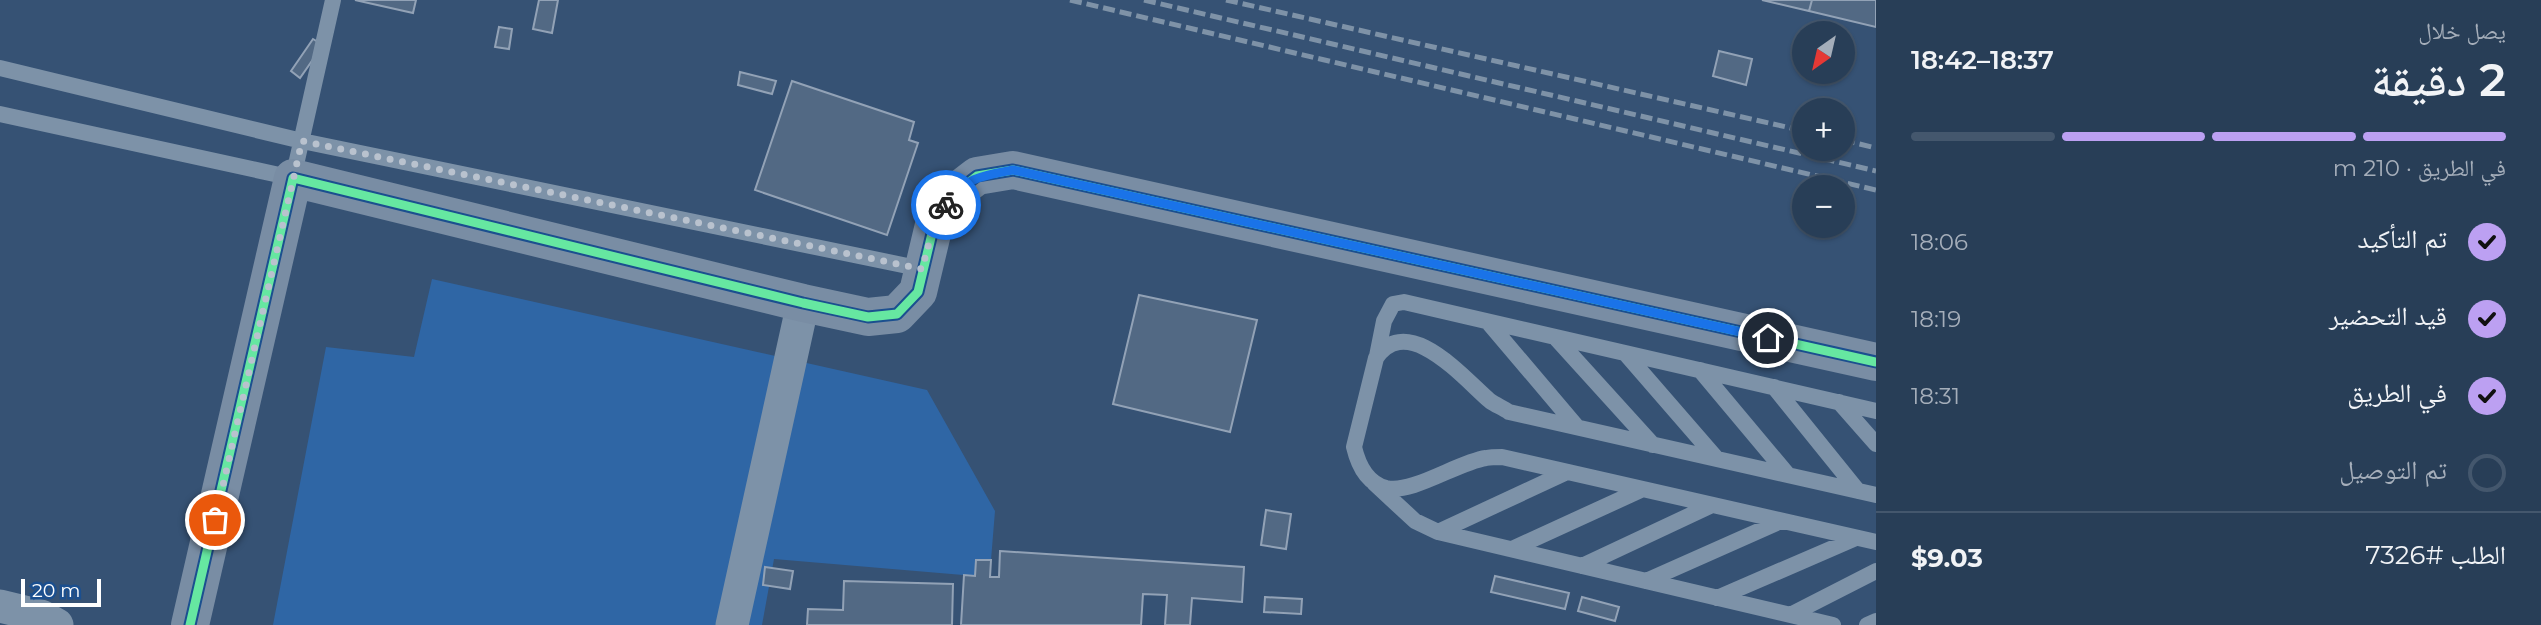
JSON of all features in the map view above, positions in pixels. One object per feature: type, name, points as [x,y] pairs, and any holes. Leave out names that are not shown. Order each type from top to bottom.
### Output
[{"type":"street","points":[[190,625],[293,178],[868,317],[897,314],[918,292],[934,225],[951,196],[977,176],[1013,170],[1876,362]]},
{"type":"street","points":[[732,625],[803,303]]},
{"type":"street","points":[[0,606],[77,625]]},
{"type":"lane","points":[[0,114],[293,178],[333,0]]},
{"type":"lane","points":[[0,68],[302,141],[922,269]]},
{"type":"lane","points":[[1833,625],[1437,532],[1416,522],[1367,477],[1357,461],[1354,447],[1384,321],[1393,304],[1404,302],[1876,411]]},
{"type":"lane","points":[[1489,322],[1577,428]]},
{"type":"lane","points":[[1555,337],[1653,444]]},
{"type":"lane","points":[[1376,358],[1383,348],[1400,342],[1420,346],[1440,355],[1493,403],[1509,412],[1876,495]]},
{"type":"lane","points":[[1625,353],[1717,459]]},
{"type":"lane","points":[[1700,370],[1788,475]]},
{"type":"lane","points":[[1774,387],[1858,491]]},
{"type":"lane","points":[[1839,402],[1876,444]]},
{"type":"lane","points":[[1367,477],[1386,488],[1408,486],[1484,458],[1502,457],[1876,542]]},
{"type":"lane","points":[[1437,532],[1567,472]]},
{"type":"lane","points":[[1512,549],[1643,489]]},
{"type":"lane","points":[[1583,566],[1712,505]]},
{"type":"lane","points":[[1646,581],[1781,521]]},
{"type":"lane","points":[[1717,598],[1856,538]]},
{"type":"lane","points":[[1790,615],[1876,571]]},
{"type":"lane","points":[[1867,625],[1876,621]]},
{"type":"shaded area","points":[[432,279],[927,390],[995,511],[991,560],[976,560],[975,576],[774,559],[762,625],[273,625],[326,347],[414,357]]},
{"type":"building","points":[[355,0],[416,0],[413,13]]},
{"type":"building","points":[[539,0],[558,0],[552,33],[533,29]]},
{"type":"building","points":[[1762,0],[1812,0],[1809,11]]},
{"type":"building","points":[[1812,0],[1876,0],[1876,27],[1855,21],[1809,11]]},
{"type":"building","points":[[499,27],[512,29],[509,49],[495,47]]},
{"type":"building","points":[[313,39],[323,45],[300,78],[291,71]]},
{"type":"building","points":[[1719,51],[1752,59],[1746,85],[1713,76]]},
{"type":"building","points":[[740,72],[776,81],[772,94],[738,85]]},
{"type":"building","points":[[792,81],[914,122],[909,140],[918,143],[887,235],[755,190]]},
{"type":"building","points":[[1139,295],[1257,320],[1230,432],[1113,404]]},
{"type":"building","points":[[1266,510],[1291,514],[1286,549],[1261,545]]},
{"type":"building","points":[[1000,551],[1244,567],[1242,602],[1192,598],[1190,625],[1165,625],[1167,595],[1143,594],[1141,625],[961,625],[964,575],[975,576],[976,560],[991,560],[990,577],[999,577]]},
{"type":"building","points":[[765,567],[793,571],[790,589],[763,585]]},
{"type":"building","points":[[1495,576],[1569,593],[1565,609],[1491,592]]},
{"type":"building","points":[[844,581],[953,584],[952,625],[807,625],[808,609],[843,610]]},
{"type":"building","points":[[1265,597],[1302,599],[1301,614],[1264,612]]},
{"type":"building","points":[[1582,597],[1619,607],[1615,621],[1578,611]]},
{"type":"railway","points":[[1070,0],[1876,190]]},
{"type":"railway","points":[[1144,0],[1876,171]]},
{"type":"railway","points":[[1226,0],[1792,128]]},
{"type":"railway","points":[[1855,143],[1876,148]]},
{"type":"cycle path","points":[[190,625],[293,178],[868,317],[897,314],[918,292],[934,225],[951,196],[977,176],[1013,170],[1876,362]]},
{"type":"way so far","points":[[215,520],[302,141],[922,269],[934,225],[946,205]]},
{"type":"route","points":[[946,205],[951,196],[977,176],[1013,170],[1768,338]]}]
